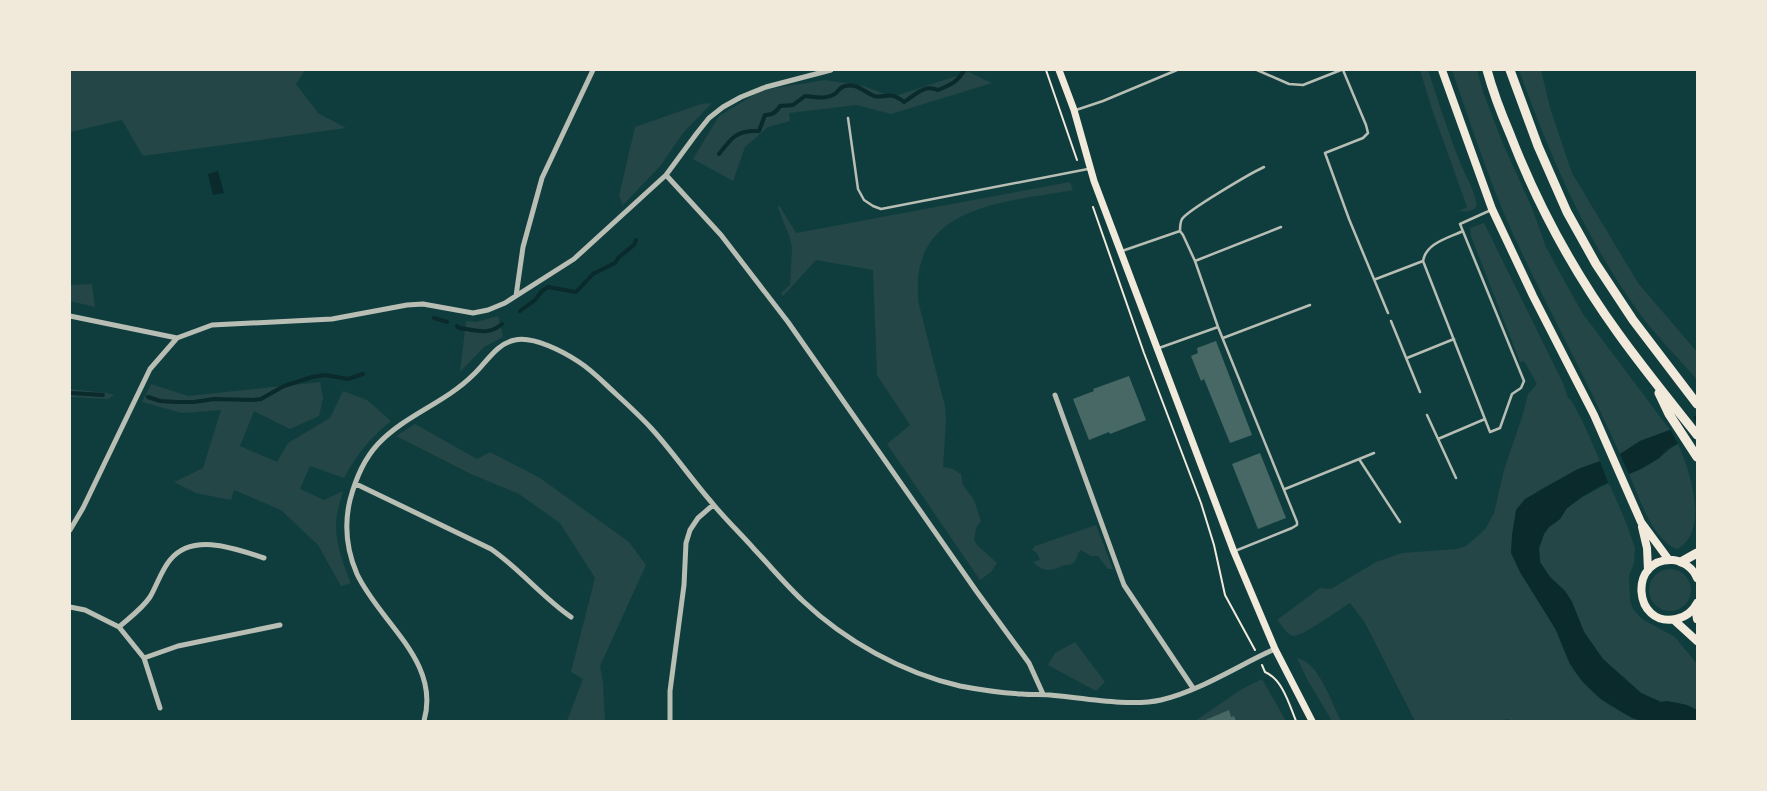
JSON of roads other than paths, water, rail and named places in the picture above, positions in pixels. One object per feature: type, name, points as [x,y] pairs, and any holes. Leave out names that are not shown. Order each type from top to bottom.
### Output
[{"type":"highway","points":[[1486,70],[1518,154],[1543,209],[1580,276],[1617,332],[1697,435]]},
{"type":"highway","points":[[1510,70],[1538,146],[1567,212],[1596,264],[1622,304],[1697,404]]},
{"type":"highway","points":[[1653,380],[1669,414],[1697,457]]},
{"type":"highway","points":[[1681,562],[1697,553]]},
{"type":"main road","points":[[1059,70],[1074,110],[1090,169],[1234,552],[1275,649],[1312,721]]},
{"type":"main road","points":[[1442,70],[1492,209],[1533,296],[1594,415],[1641,522],[1669,560]]},
{"type":"main road","points":[[1641,522],[1648,558],[1648,570]]},
{"type":"main road","points":[[1696,605],[1689,613],[1674,620],[1663,619],[1654,615],[1644,603],[1640,588],[1648,570],[1654,565],[1669,560],[1681,562],[1689,567],[1697,578]]},
{"type":"main road","points":[[1696,605],[1697,619]]},
{"type":"main road","points":[[1674,620],[1697,641]]},
{"type":"street","points":[[516,296],[523,247],[542,178],[593,70]]},
{"type":"street","points":[[70,530],[150,369],[177,338],[212,325],[332,319],[407,304],[423,304],[473,313],[488,310],[516,296],[574,259],[666,175],[709,118],[723,107],[766,87],[831,70]]},
{"type":"street","points":[[666,175],[721,235],[788,322],[1029,663],[1043,694]]},
{"type":"street","points":[[70,316],[177,338]]},
{"type":"street","points":[[424,721],[428,698],[424,681],[413,654],[370,596],[358,576],[348,546],[347,523],[350,500],[364,463],[374,448],[395,428],[472,377],[499,347],[518,339],[532,340],[578,362],[596,375],[651,428],[714,505],[801,600],[831,625],[856,641],[909,668],[956,685],[984,690],[1118,702],[1155,701],[1174,697],[1235,670],[1258,656],[1275,649]]},
{"type":"street","points":[[1055,395],[1124,585],[1193,688]]},
{"type":"street","points":[[356,484],[491,549],[510,562],[554,605],[571,617]]},
{"type":"street","points":[[670,721],[670,692],[684,585],[686,544],[690,530],[698,518],[714,505]]},
{"type":"street","points":[[119,627],[149,598],[171,559],[180,551],[190,546],[214,545],[264,558]]},
{"type":"street","points":[[70,607],[101,616],[119,627],[144,658],[160,708]]},
{"type":"street","points":[[144,658],[178,646],[280,624]]},
{"type":"lane","points":[[1074,110],[1103,101],[1177,70]]},
{"type":"lane","points":[[1257,70],[1288,84],[1303,85],[1342,70],[1366,124],[1368,133],[1363,138],[1325,153],[1349,219],[1376,279],[1388,312]]},
{"type":"lane","points":[[848,118],[858,189],[864,200],[873,206],[881,208],[1090,169]]},
{"type":"lane","points":[[1234,552],[1292,528],[1298,522],[1218,326],[1195,261],[1180,231],[1180,222],[1184,216],[1264,167]]},
{"type":"lane","points":[[1463,231],[1429,248],[1424,255],[1423,262],[1490,432],[1500,428],[1512,394],[1521,388],[1524,380],[1463,231],[1460,224],[1492,209]]},
{"type":"lane","points":[[1195,261],[1281,228]]},
{"type":"lane","points":[[1121,252],[1180,231]]},
{"type":"lane","points":[[1376,279],[1423,262]]},
{"type":"lane","points":[[1223,338],[1310,304]]},
{"type":"lane","points":[[1391,320],[1420,392]]},
{"type":"lane","points":[[1157,349],[1218,326]]},
{"type":"lane","points":[[1407,358],[1454,339]]},
{"type":"lane","points":[[1427,415],[1456,478]]},
{"type":"lane","points":[[1438,439],[1485,419]]},
{"type":"lane","points":[[1284,489],[1374,453]]},
{"type":"lane","points":[[1359,459],[1400,522]]},
{"type":"waterway","points":[[719,154],[740,133],[759,131],[765,115],[774,113],[780,106],[793,105],[805,96],[829,97],[842,87],[849,85],[874,96],[895,96],[904,102],[924,89],[938,90],[950,85],[964,70]]},
{"type":"waterway","points":[[520,311],[548,287],[576,292],[593,274],[615,263],[619,257],[634,245],[636,240]]},
{"type":"waterway","points":[[434,318],[447,322]]},
{"type":"waterway","points":[[457,326],[476,331],[487,331],[497,328],[502,324]]},
{"type":"waterway","points":[[148,397],[160,401],[176,402],[214,399],[253,400],[261,399],[284,386],[312,377],[325,375],[348,379],[363,374]]},
{"type":"waterway","points":[[70,393],[103,395]]}]
